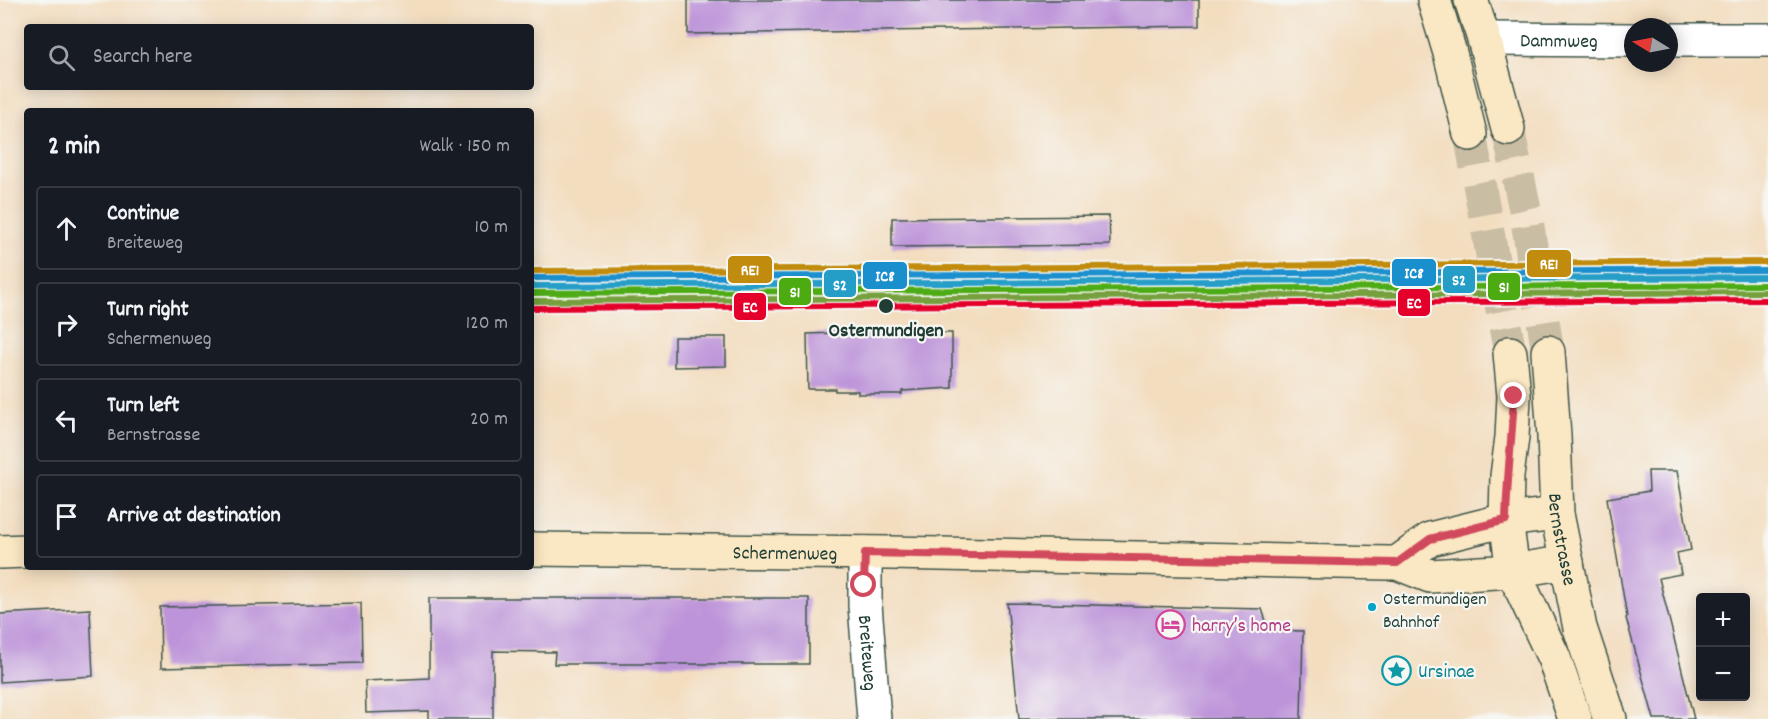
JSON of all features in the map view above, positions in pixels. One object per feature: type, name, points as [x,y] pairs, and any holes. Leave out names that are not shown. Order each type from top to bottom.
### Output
[{"type":"street","points":[[1434,0],[1470,134]]},
{"type":"street","points":[[1471,0],[1508,129]]},
{"type":"street","name":"Dammweg","points":[[1484,39],[1624,40]]},
{"type":"street","points":[[1678,40],[1768,40]]},
{"type":"street","name":"Bernstrasse","points":[[1548,352],[1557,514],[1580,628],[1610,719]]},
{"type":"street","points":[[1510,353],[1514,396],[1507,476],[1506,520],[1518,582],[1554,658],[1575,719]]},
{"type":"street","points":[[1397,563],[1430,539],[1506,520],[1557,514]]},
{"type":"street","name":"Schermenweg","points":[[534,549],[1397,563],[1430,576],[1518,582],[1568,566]]},
{"type":"street","points":[[0,552],[24,551]]},
{"type":"street","name":"Breiteweg","points":[[865,553],[865,605],[874,719]]},
{"type":"building","points":[[688,0],[1199,0],[1199,26],[688,34]]},
{"type":"building","points":[[1109,216],[1110,245],[892,247],[892,218]]},
{"type":"building","points":[[835,331],[952,333],[952,388],[902,391],[902,394],[858,394],[858,391],[808,389],[807,334],[835,333]]},
{"type":"building","points":[[674,337],[726,337],[726,366],[674,367]]},
{"type":"building","points":[[1648,471],[1677,471],[1691,550],[1677,553],[1681,574],[1659,578],[1694,719],[1654,719],[1626,618],[1607,498],[1649,491]]},
{"type":"building","points":[[429,598],[809,598],[809,664],[554,664],[555,652],[493,651],[493,719],[429,719],[429,711],[366,713],[365,681],[429,678]]},
{"type":"building","points":[[361,603],[362,663],[161,668],[160,607]]},
{"type":"building","points":[[1007,603],[1262,609],[1269,630],[1303,631],[1301,719],[1019,719]]},
{"type":"building","points":[[90,609],[93,676],[0,682],[0,614]]},
{"type":"tunnel","points":[[1508,129],[1526,214],[1548,352]]},
{"type":"tunnel","points":[[1470,134],[1510,353]]},
{"type":"transit line","name":"RE1","points":[[534,271],[1768,262]]},
{"type":"transit line","name":"IC8","points":[[534,278],[1768,270]]},
{"type":"transit line","name":"S2","points":[[534,286],[1768,277]]},
{"type":"transit line","name":"S1","points":[[534,293],[1768,285]]},
{"type":"transit line","points":[[534,301],[1768,292]]},
{"type":"transit line","name":"EC","points":[[534,308],[1768,300]]},
{"type":"place","name":"Ostermundigen","points":[[886,306]]},
{"type":"place","name":"Ostermundigen Bahnhof","points":[[1372,607]]},
{"type":"place","name":"harry’s home","points":[[1171,624]]},
{"type":"place","name":"Ursinae","points":[[1397,670]]},
{"type":"route","points":[[864,585],[865,553],[1397,563],[1430,539],[1506,520],[1507,476],[1514,396]]}]
